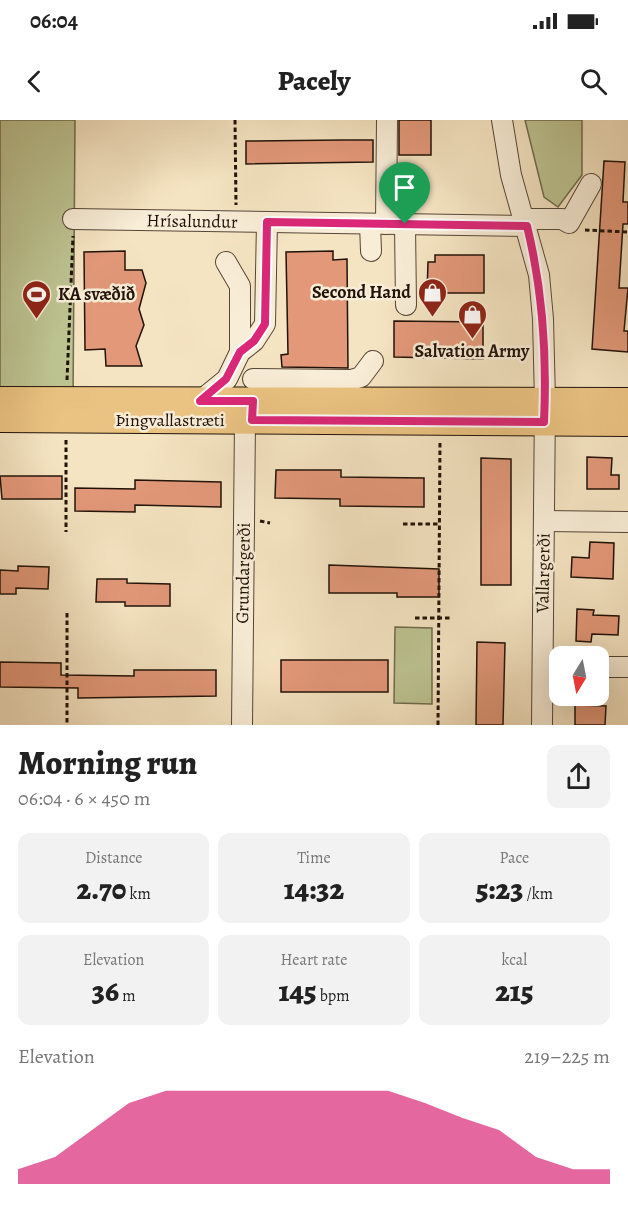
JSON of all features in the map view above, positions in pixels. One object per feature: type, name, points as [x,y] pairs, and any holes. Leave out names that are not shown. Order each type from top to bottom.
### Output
[{"type":"main road","name":"Þingvallastræti","points":[[0,400],[200,401],[251,405],[545,412],[628,423]]},
{"type":"main road","name":"Þingvallastræti","points":[[545,412],[628,401]]},
{"type":"main road","name":"Þingvallastræti","points":[[0,419],[251,405]]},
{"type":"street","points":[[387,120],[387,224],[406,305]]},
{"type":"street","name":"Vallargerði","points":[[502,120],[511,175],[539,275],[545,412],[544,521],[550,646]]},
{"type":"street","points":[[576,227],[591,184]]},
{"type":"street","name":"Hrísalundur","points":[[73,219],[387,224],[526,223],[562,219],[576,227]]},
{"type":"street","points":[[200,401],[226,379],[247,346],[265,324],[267,222]]},
{"type":"street","points":[[371,251],[387,224]]},
{"type":"street","points":[[226,262],[240,286],[266,286]]},
{"type":"street","name":"Grundargerði","points":[[240,286],[240,324],[247,346],[251,405],[242,725]]},
{"type":"street","points":[[240,324],[265,324]]},
{"type":"street","points":[[251,405],[361,377],[374,361]]},
{"type":"street","points":[[544,521],[628,522]]},
{"type":"street","points":[[609,667],[628,667]]},
{"type":"street","name":"Vallargerði","points":[[542,725],[549,680]]},
{"type":"path","points":[[235,120],[236,222]]},
{"type":"path","points":[[67,379],[73,219]]},
{"type":"path","points":[[576,227],[628,232]]},
{"type":"path","points":[[438,725],[440,436]]},
{"type":"path","points":[[66,447],[66,532]]},
{"type":"path","points":[[403,524],[440,524]]},
{"type":"path","points":[[67,613],[67,725]]},
{"type":"path","points":[[415,618],[450,618]]},
{"type":"green space","name":"KA svæðið","points":[[0,120],[75,120],[73,404],[0,402]]},
{"type":"green space","points":[[525,120],[582,120],[582,175],[558,207],[544,197]]},
{"type":"green space","points":[[395,627],[432,628],[432,704],[394,703]]},
{"type":"building","points":[[399,120],[431,120],[431,155],[399,155]]},
{"type":"building","points":[[373,140],[373,162],[246,164],[246,141]]},
{"type":"building","points":[[604,161],[625,162],[623,202],[628,202],[628,224],[623,224],[619,288],[628,288],[624,331],[628,331],[628,352],[592,349]]},
{"type":"building","points":[[125,251],[125,270],[142,270],[146,283],[139,309],[144,325],[136,346],[142,366],[106,366],[105,349],[85,350],[84,252]]},
{"type":"building","points":[[333,251],[333,260],[347,259],[348,368],[282,367],[281,355],[288,354],[286,252]]},
{"type":"building","points":[[435,255],[484,255],[484,293],[427,293],[428,262],[435,262]]},
{"type":"building","points":[[394,321],[483,322],[483,359],[394,357]]},
{"type":"building","points":[[587,457],[612,458],[611,475],[619,475],[619,489],[587,489]]},
{"type":"building","points":[[481,458],[511,459],[511,585],[481,585]]},
{"type":"building","points":[[276,470],[341,470],[341,477],[424,478],[424,507],[340,506],[340,499],[275,498]]},
{"type":"building","points":[[0,476],[62,476],[62,499],[2,499]]},
{"type":"building","points":[[135,480],[221,482],[221,507],[135,505],[135,512],[75,511],[75,488],[135,489]]},
{"type":"building","points":[[590,542],[614,543],[613,579],[571,577],[572,557],[589,558]]},
{"type":"building","points":[[329,565],[439,569],[439,597],[397,597],[397,593],[329,593]]},
{"type":"building","points":[[18,566],[49,567],[48,589],[16,588],[16,594],[0,594],[0,570],[18,571]]},
{"type":"building","points":[[97,579],[127,579],[127,583],[170,584],[170,606],[125,606],[125,602],[96,602]]},
{"type":"building","points":[[577,609],[594,610],[593,615],[619,616],[618,635],[592,634],[591,642],[576,641]]},
{"type":"building","points":[[477,642],[505,643],[503,725],[476,725]]},
{"type":"building","points":[[281,660],[388,660],[388,692],[281,692]]},
{"type":"building","points":[[0,662],[61,663],[61,675],[134,676],[134,670],[216,670],[216,696],[78,698],[78,688],[0,687]]},
{"type":"building","points":[[575,706],[606,706],[605,725],[575,725]]},
{"type":"place","name":"Second Hand","points":[[432,318]]},
{"type":"place","name":"KA svæðið","points":[[37,320]]},
{"type":"place","name":"Salvation Army","points":[[472,340]]},
{"type":"route","points":[[267,222],[405,224],[527,226],[539,275],[543,320],[544,422],[252,420],[253,401],[200,401],[222,384],[240,352],[254,341],[265,324],[267,222]]}]
